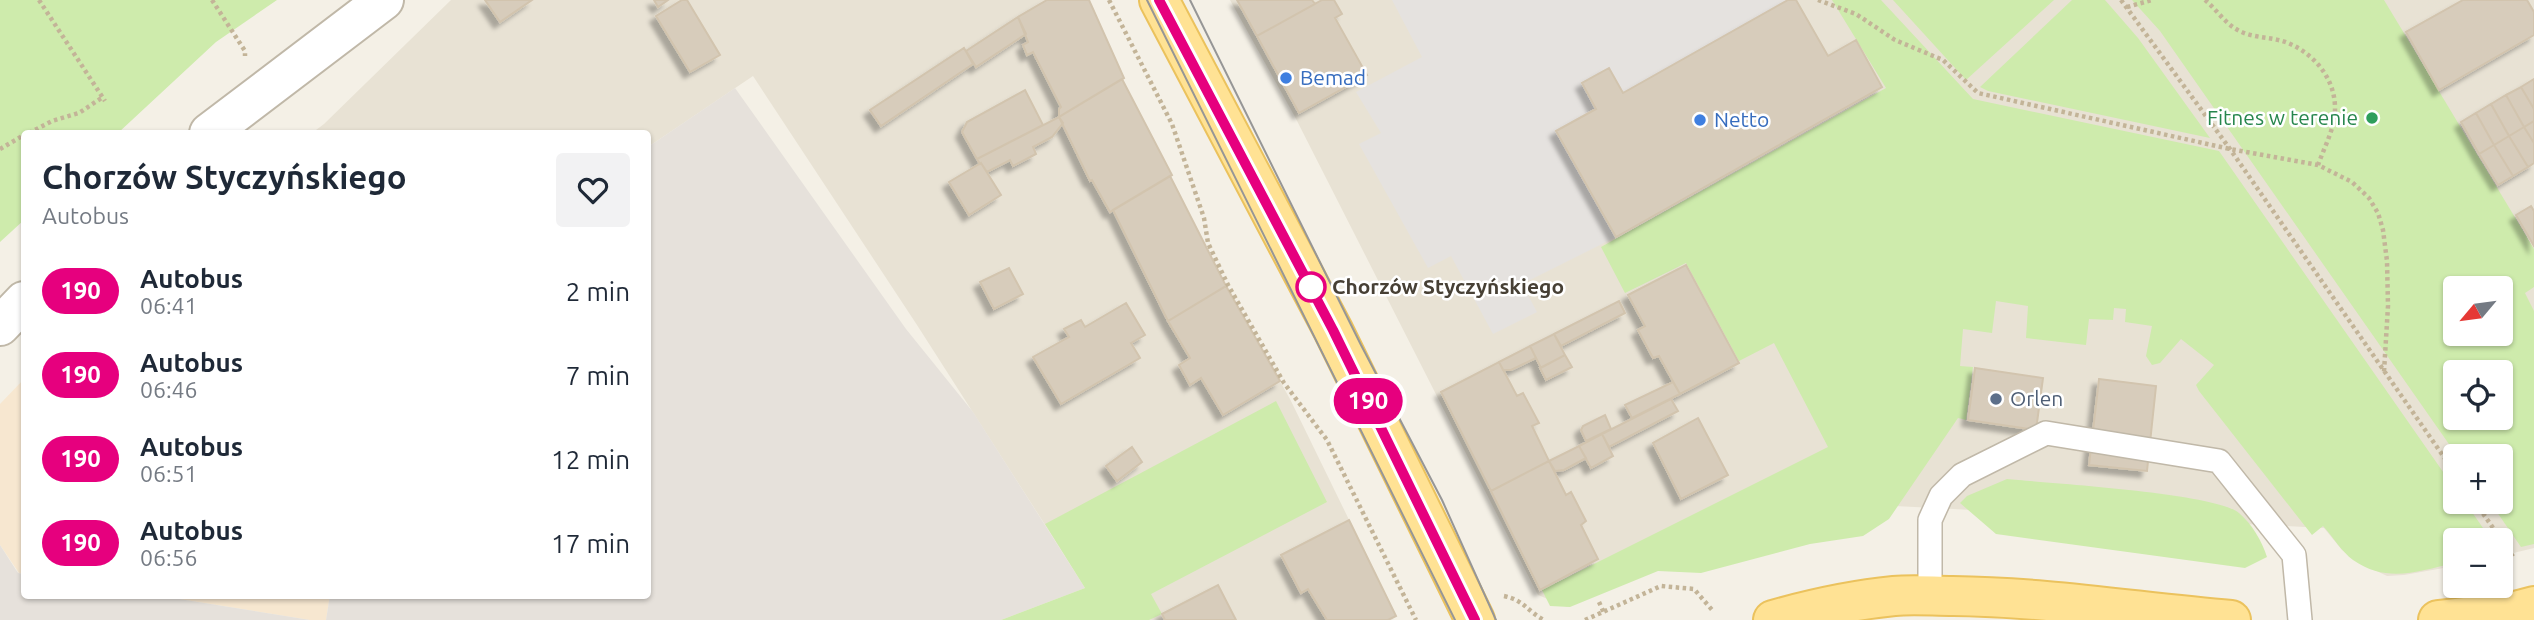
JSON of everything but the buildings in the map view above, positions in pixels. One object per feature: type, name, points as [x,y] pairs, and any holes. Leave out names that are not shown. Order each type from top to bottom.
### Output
[{"type":"main road","points":[[1159,0],[1333,330],[1486,607]]},
{"type":"main road","points":[[1773,620],[1895,596],[1993,596],[2231,620]]},
{"type":"main road","points":[[2438,620],[2522,612]]},
{"type":"street","points":[[213,130],[384,0]]},
{"type":"street","points":[[0,326],[21,304]]},
{"type":"lane","points":[[1930,596],[1930,520],[1941,496],[1962,474],[2046,433],[2219,461],[2294,555],[2300,620]]},
{"type":"path","points":[[35,130],[52,121],[79,113],[104,99],[39,0]]},
{"type":"path","points":[[212,0],[245,51]]},
{"type":"path","points":[[1109,0],[1172,124],[1204,218],[1208,243],[1228,285],[1284,383],[1327,440],[1416,620]]},
{"type":"path","points":[[1818,0],[1856,14],[1895,40],[1943,60],[1978,93],[2230,149],[2318,165],[2363,190],[2378,213],[2387,261],[2388,306],[2384,372]]},
{"type":"path","points":[[2121,0],[2230,149],[2443,456]]},
{"type":"path","points":[[2127,6],[2152,0]]},
{"type":"path","points":[[2205,0],[2235,29],[2251,36],[2290,44],[2319,65],[2327,75],[2335,105],[2334,122],[2318,165]]},
{"type":"path","points":[[0,149],[21,137]]},
{"type":"path","points":[[2483,514],[2514,558]]},
{"type":"path","points":[[1585,620],[1661,586],[1694,589],[1713,611]]},
{"type":"path","points":[[1486,607],[1519,599],[1533,614],[1544,620]]},
{"type":"path","points":[[1599,602],[1604,613]]},
{"type":"shaded area","points":[[451,0],[1089,0],[1124,78],[1122,80],[1226,286],[1290,399],[1396,616],[1388,620],[1106,620],[753,76],[651,145],[651,130],[316,130]]},
{"type":"shaded area","points":[[1230,0],[2534,0],[2534,548],[2513,553],[2513,528],[2443,528],[2443,568],[2387,576],[2356,561],[2342,550],[2324,528],[1895,506],[1652,570],[1567,607],[1538,595],[1294,115]]},
{"type":"shaded area","points":[[1392,0],[1788,0],[1557,131],[1616,237],[1522,284],[1537,312],[1493,334],[1451,256],[1428,268],[1359,144],[1381,133],[1356,92],[1422,57]]},
{"type":"shaded area","points":[[735,88],[906,329],[973,412],[1085,588],[1001,620],[326,620],[329,599],[651,599],[651,145]]},
{"type":"shaded area","points":[[21,382],[21,573],[0,545],[0,404]]},
{"type":"shaded area","points":[[0,545],[18,573],[21,574],[21,599],[179,599],[310,620],[0,620]]},
{"type":"shaded area","points":[[179,599],[329,599],[326,620],[310,620]]},
{"type":"green space","points":[[0,0],[277,0],[216,42],[121,130],[21,130],[21,223],[0,242]]},
{"type":"green space","points":[[1832,0],[1881,0],[1973,99],[2219,151],[2443,472],[2443,514],[2473,514],[2483,528],[2443,528],[2443,566],[2403,574],[2379,572],[2366,567],[2349,557],[2323,526],[2312,535],[2199,391],[2196,385],[2214,365],[2181,339],[2160,363],[2152,365],[2146,356],[2152,326],[2125,322],[2126,309],[2114,308],[2113,320],[2089,319],[2086,345],[2026,338],[2028,306],[1996,301],[1992,333],[1963,329],[1960,366],[1973,367],[1966,420],[1958,418],[1889,519],[1863,536],[1810,544],[1701,573],[1658,571],[1570,607],[1550,606],[1542,590],[1828,447],[1774,343],[1739,361],[1686,263],[1625,293],[1601,247],[1886,88]]},
{"type":"green space","points":[[1893,0],[2054,0],[1966,80]]},
{"type":"green space","points":[[2072,0],[2105,0],[2138,38],[2210,138],[1988,91],[1980,87]]},
{"type":"green space","points":[[2132,0],[2384,0],[2534,249],[2534,287],[2525,293],[2534,311],[2534,544],[2521,547],[2513,535],[2513,528],[2508,528],[2498,514],[2513,514],[2513,444],[2449,444],[2160,31]]},
{"type":"green space","points":[[1276,401],[1327,502],[1151,594],[1162,614],[1149,620],[1001,620],[1085,588],[1045,524]]},
{"type":"green space","points":[[2007,479],[2166,495],[2224,506],[2239,513],[2248,522],[2267,557],[2245,568],[1996,534],[1960,503],[1967,496]]},
{"type":"tram line","points":[[1147,0],[1455,620]]},
{"type":"tram line","points":[[1190,0],[1361,345],[1442,500],[1496,620]]},
{"type":"bus line","name":"190","points":[[1159,0],[1333,330],[1475,620]]},
{"type":"place","name":"Bemad","points":[[1286,78]]},
{"type":"place","name":"Fitnes w terenie","points":[[2372,118]]},
{"type":"place","name":"Netto","points":[[1700,120]]},
{"type":"place","name":"Chorzów Styczyńskiego","points":[[1311,287]]},
{"type":"place","name":"Orlen","points":[[1996,399]]}]
